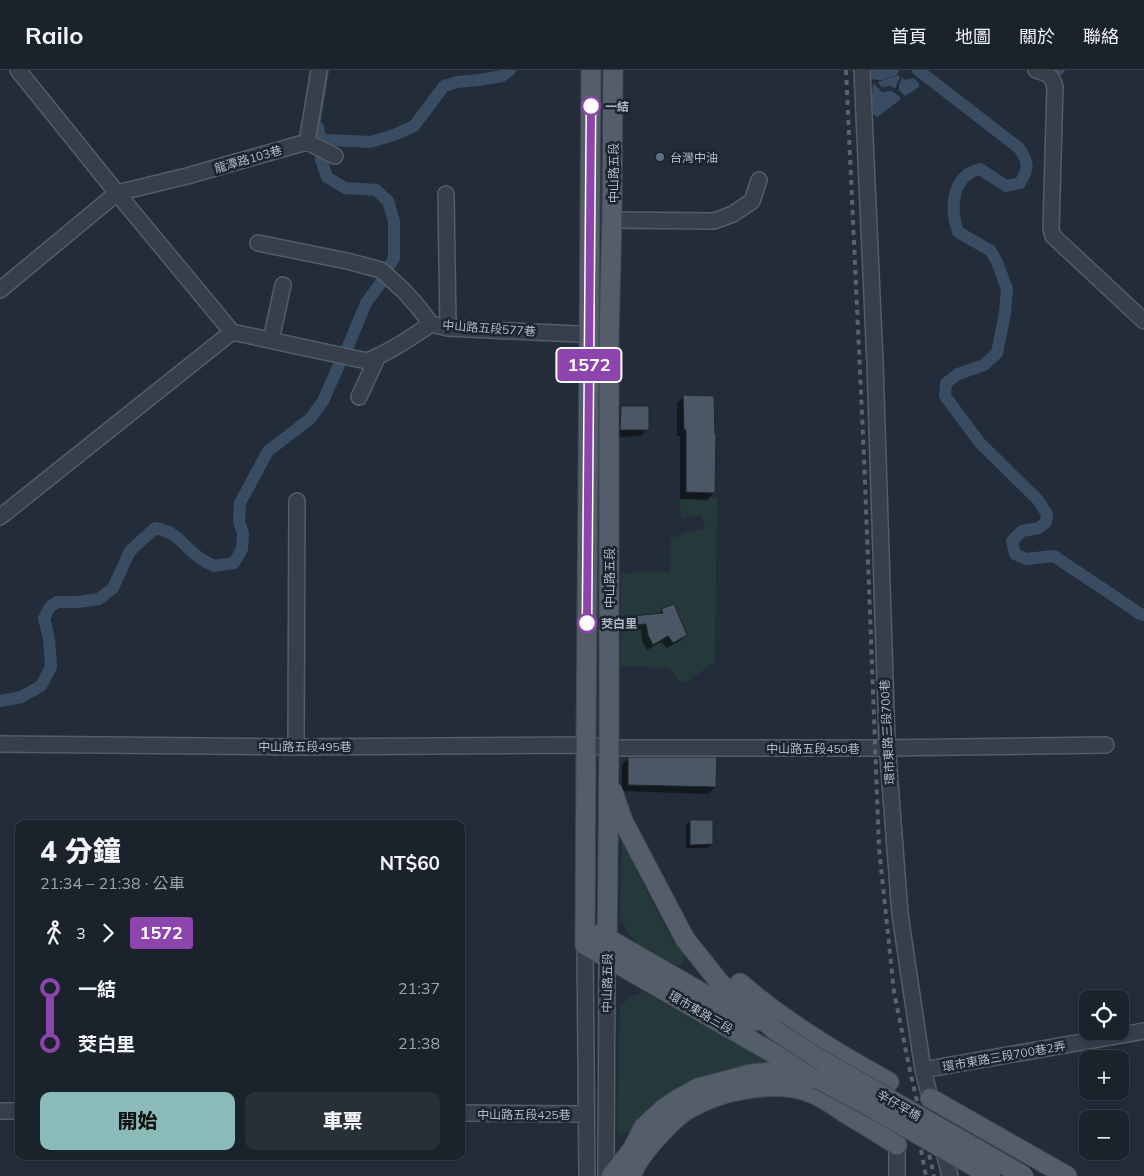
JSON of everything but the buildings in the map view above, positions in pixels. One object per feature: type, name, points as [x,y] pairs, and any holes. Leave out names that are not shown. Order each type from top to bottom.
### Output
[{"type":"main road","name":"中山路五段","points":[[585,945],[591,70]]},
{"type":"main road","name":"中山路五段","points":[[607,948],[610,335],[614,70]]},
{"type":"main road","points":[[609,781],[623,821],[685,939],[720,983],[776,1031]]},
{"type":"main road","points":[[666,902],[713,960],[756,997],[806,1033],[889,1082]]},
{"type":"main road","name":"環市東路三段","points":[[586,926],[607,948],[818,1079]]},
{"type":"main road","name":"環市東路三段","points":[[585,945],[607,948],[776,1031]]},
{"type":"main road","name":"辛仔罕橋","points":[[776,1031],[816,1057],[1024,1176]]},
{"type":"main road","points":[[611,1176],[632,1150],[643,1128],[662,1110],[698,1088],[751,1074],[772,1072],[818,1079]]},
{"type":"main road","name":"辛仔罕橋","points":[[818,1079],[991,1176]]},
{"type":"main road","points":[[631,1176],[640,1157],[663,1131],[686,1110],[713,1098],[742,1090],[766,1087],[791,1087],[809,1092],[897,1145]]},
{"type":"main road","points":[[930,1098],[1067,1176]]},
{"type":"street","points":[[18,70],[232,332],[367,361],[377,358]]},
{"type":"street","points":[[319,70],[307,142],[335,156]]},
{"type":"street","name":"環市東路三段700巷","points":[[862,70],[875,363],[887,748],[900,914],[923,1070],[950,1176]]},
{"type":"street","points":[[1036,70],[1047,74],[1054,80],[1055,87],[1053,236],[1144,320]]},
{"type":"street","name":"龍潭路103巷","points":[[0,290],[117,193],[187,176],[307,142]]},
{"type":"street","points":[[612,220],[714,221],[733,214],[752,201],[759,180]]},
{"type":"street","points":[[446,194],[448,328]]},
{"type":"street","points":[[258,243],[347,261],[381,270],[404,291],[431,324]]},
{"type":"street","points":[[271,340],[283,285]]},
{"type":"street","name":"中山路五段577巷","points":[[377,358],[431,324],[448,328],[610,335]]},
{"type":"street","points":[[0,518],[232,332]]},
{"type":"street","points":[[359,397],[377,358]]},
{"type":"street","points":[[296,747],[297,501]]},
{"type":"street","name":"中山路五段495巷","points":[[0,744],[296,747],[586,745],[609,748]]},
{"type":"street","name":"中山路五段450巷","points":[[609,748],[887,748],[1106,745]]},
{"type":"street","name":"中山路五段","points":[[585,945],[587,1176]]},
{"type":"street","name":"中山路五段","points":[[606,1176],[607,948]]},
{"type":"street","name":"環市東路三段700巷2弄","points":[[923,1070],[1144,1031]]},
{"type":"street","points":[[889,1082],[897,1145],[897,1176]]},
{"type":"street","points":[[0,1111],[15,1111]]},
{"type":"street","name":"中山路五段425巷","points":[[465,1113],[586,1114]]},
{"type":"green space","points":[[680,498],[717,498],[715,662],[684,683],[679,682],[675,674],[668,668],[620,666],[621,573],[670,572],[671,538],[684,532],[702,530],[705,525],[701,516],[681,518]]},
{"type":"green space","points":[[622,837],[647,892],[673,942],[686,955],[681,965],[673,967],[636,943],[620,920]]},
{"type":"green space","points":[[639,993],[646,993],[775,1066],[661,1103],[630,1131],[618,1136],[620,1009],[628,998]]},
{"type":"water","points":[[898,75],[900,77],[896,88],[891,86],[882,87],[878,82]]},
{"type":"water","points":[[902,78],[905,80],[913,78],[919,83],[919,87],[905,96],[899,90]]},
{"type":"water","points":[[873,83],[882,92],[892,91],[900,97],[900,100],[877,117],[873,114],[871,108]]},
{"type":"waterway","points":[[318,127],[327,70]]},
{"type":"waterway","points":[[322,144],[329,140],[370,142],[394,135],[414,126],[444,86],[457,82],[502,76],[510,70]]},
{"type":"waterway","points":[[872,73],[881,74],[893,70]]},
{"type":"waterway","points":[[918,70],[1019,148],[1025,157],[1027,165],[1020,183],[1006,186],[980,169],[970,173],[958,186],[954,204],[955,223],[958,232],[991,251],[1007,289],[1005,313],[997,353],[984,365],[958,374],[946,383],[945,396],[980,443],[1038,500],[1047,514],[1046,522],[1039,528],[1022,531],[1012,541],[1015,554],[1026,559],[1054,556],[1144,615]]},
{"type":"waterway","points":[[1053,70],[1061,73],[1063,70]]},
{"type":"waterway","points":[[318,127],[323,143]]},
{"type":"waterway","points":[[321,159],[327,177],[345,188],[376,190],[388,201],[394,221],[394,258],[390,265]]},
{"type":"waterway","points":[[344,356],[366,303],[382,281]]},
{"type":"waterway","points":[[0,701],[21,697],[41,686],[51,667],[49,639],[44,618],[50,607],[57,602],[99,599],[113,588],[130,551],[155,528],[174,535],[197,556],[214,566],[234,563],[242,549],[243,533],[239,522],[240,503],[268,451],[310,419],[323,401],[339,365]]},
{"type":"railway","points":[[846,70],[864,457],[879,848],[894,992],[934,1176]]},
{"type":"railway","points":[[921,1150],[926,1176]]},
{"type":"bus line","name":"1572","points":[[587,623],[591,106]]},
{"type":"place","name":"一結","points":[[591,106]]},
{"type":"place","name":"台灣中油","points":[[660,157]]},
{"type":"place","name":"茭白里","points":[[587,623]]}]
